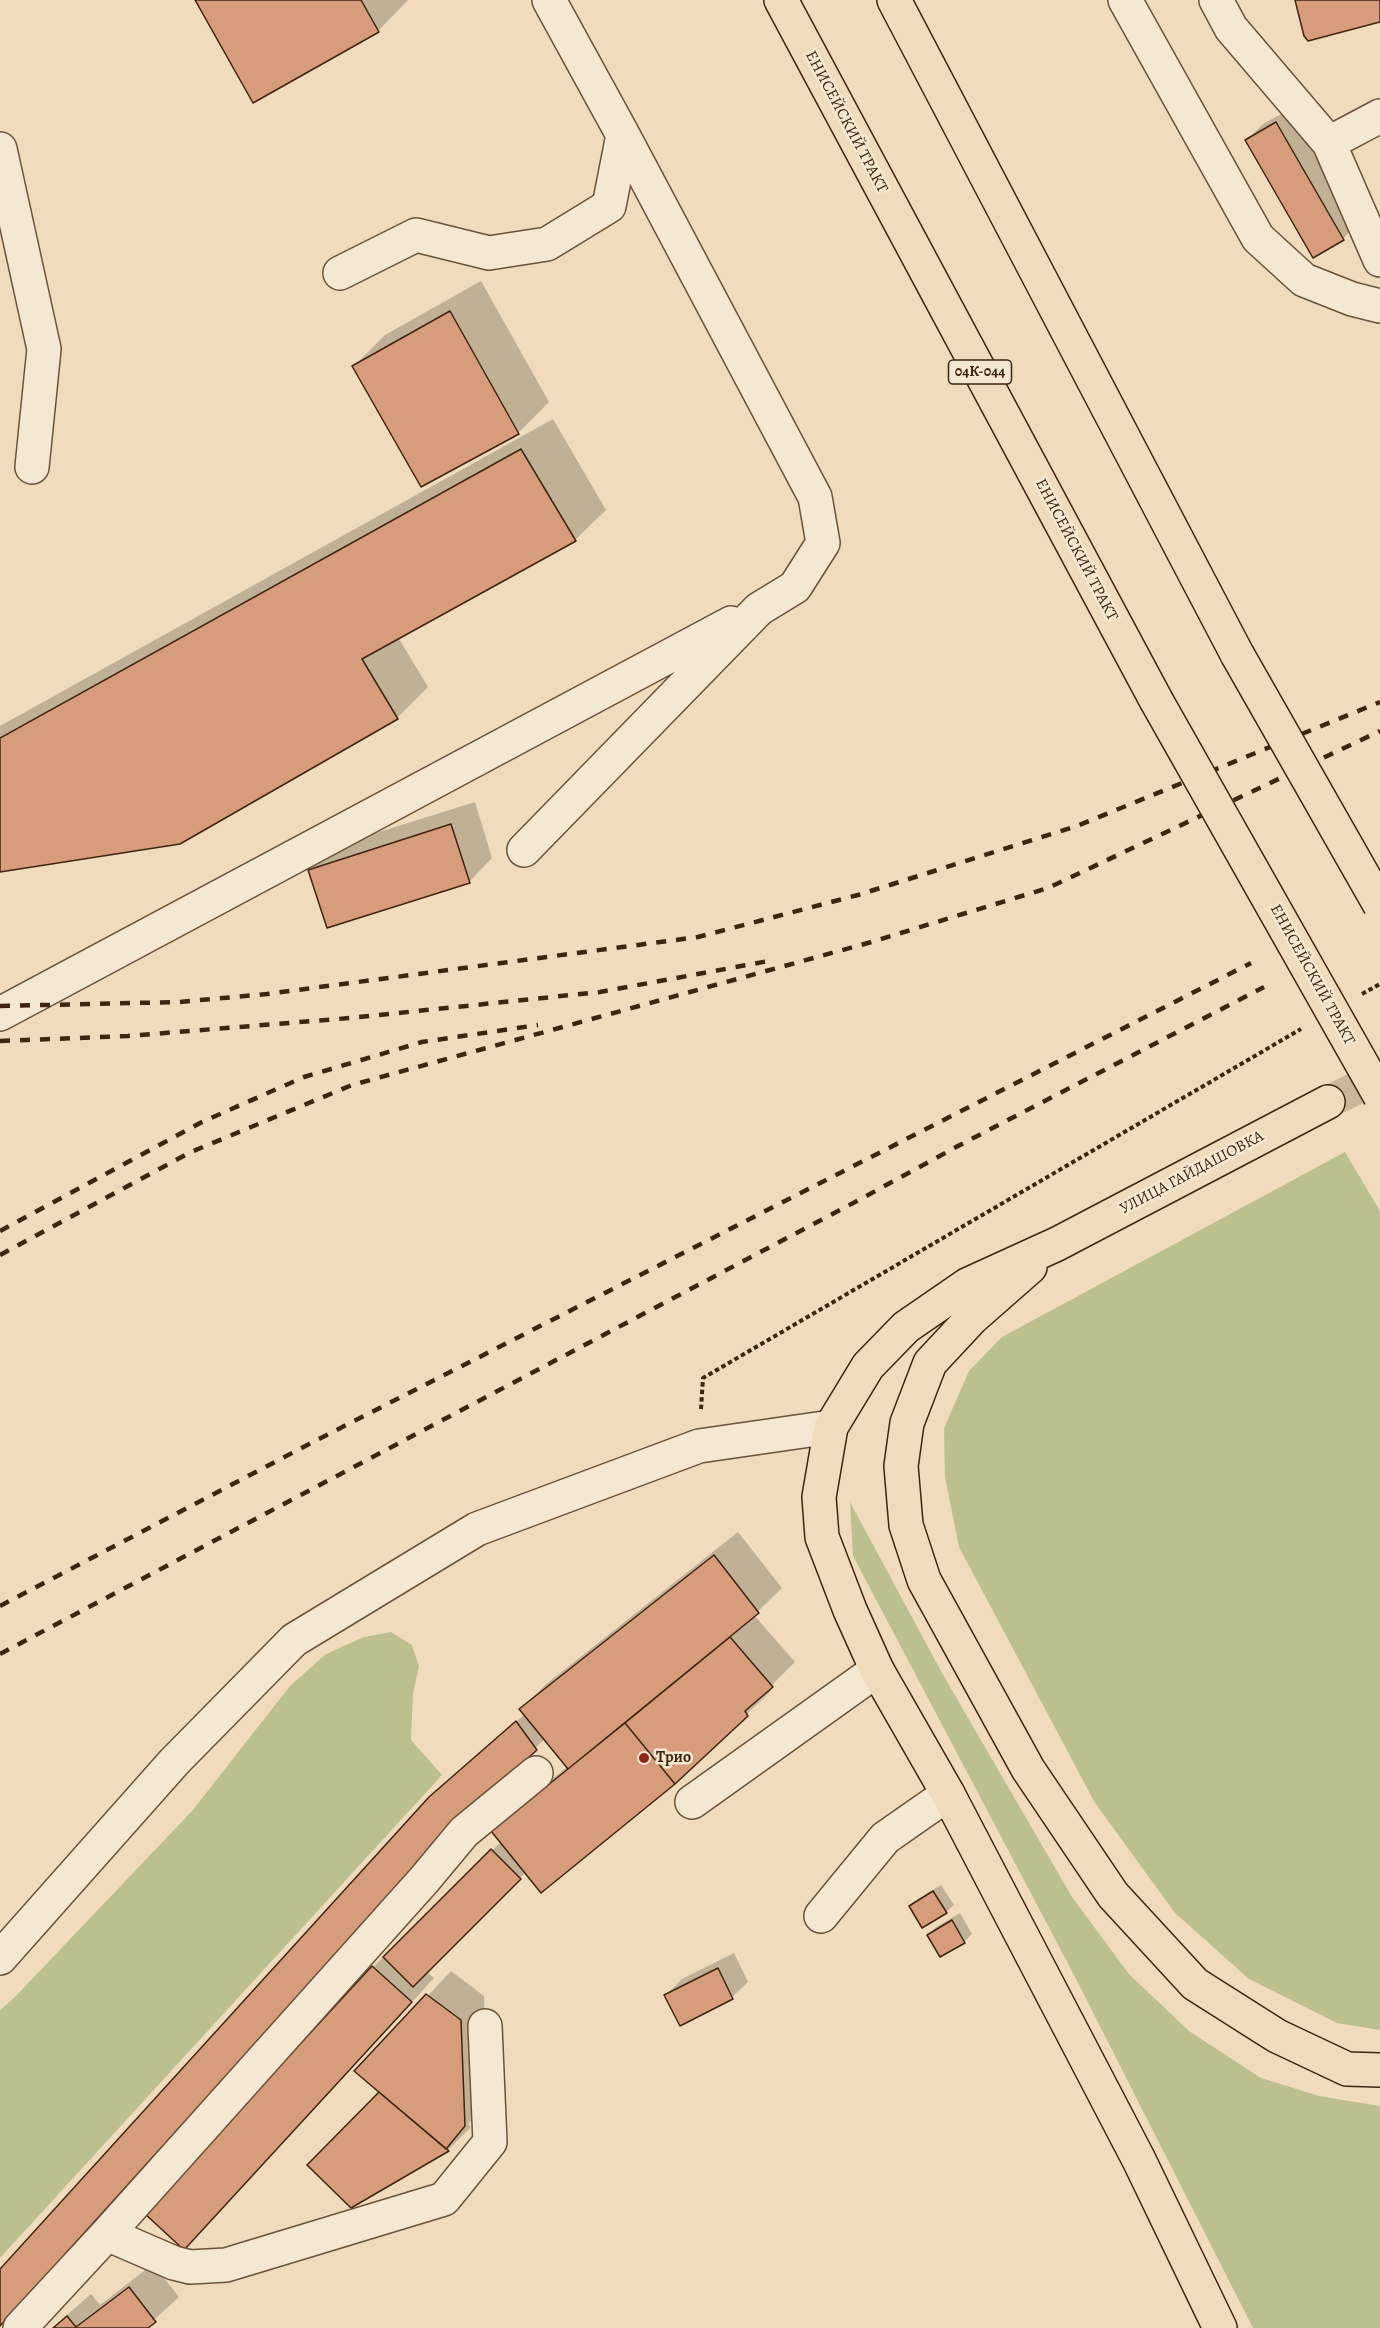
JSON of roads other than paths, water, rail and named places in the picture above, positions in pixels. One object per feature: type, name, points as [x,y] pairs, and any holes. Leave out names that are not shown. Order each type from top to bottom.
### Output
[{"type":"main road","name":"ЕНИСЕЙСКИЙ ТРАКТ","points":[[781,0],[1156,699],[1380,1096]]},
{"type":"main road","points":[[894,0],[1236,654],[1380,905]]},
{"type":"main road","name":"УЛИЦА ГАЙДАШОВКА","points":[[1056,1244],[1328,1102]]},
{"type":"main road","points":[[1056,1244],[967,1285],[906,1328],[868,1366],[831,1426],[819,1497],[822,1537],[850,1610],[877,1670],[948,1794],[1139,2160],[1220,2328]]},
{"type":"main road","points":[[1056,1244],[972,1318],[930,1363],[907,1423],[901,1466],[906,1525],[924,1580],[1028,1769],[1113,1895],[1195,1984],[1277,2036],[1347,2069],[1380,2070]]},
{"type":"lane","points":[[0,1014],[759,609],[795,587],[823,543],[815,497],[549,0]]},
{"type":"lane","points":[[1125,0],[1258,238],[1304,280],[1352,299],[1380,306]]},
{"type":"lane","points":[[1216,0],[1231,28],[1329,143],[1380,260]]},
{"type":"lane","points":[[1329,143],[1380,116]]},
{"type":"lane","points":[[340,273],[416,235],[489,254],[548,244],[609,206],[623,135]]},
{"type":"lane","points":[[0,149],[44,349],[32,467]]},
{"type":"lane","points":[[524,850],[759,609]]},
{"type":"lane","points":[[0,1958],[174,1762],[294,1640],[477,1529],[699,1446],[831,1426]]},
{"type":"lane","points":[[692,1802],[877,1670]]},
{"type":"lane","points":[[20,2328],[424,1880],[464,1832],[536,1773]]},
{"type":"lane","points":[[821,1916],[885,1838],[948,1794]]},
{"type":"lane","points":[[107,2234],[174,2264],[190,2267],[226,2265],[444,2199],[490,2142],[485,2026]]},
{"type":"tunnel","points":[[1328,1102],[1380,1077]]},
{"type":"railway","points":[[0,1006],[179,1002],[267,994],[698,937],[858,895],[1077,826],[1380,702]]},
{"type":"railway","points":[[0,1255],[191,1152],[352,1085],[868,943],[1048,888],[1380,731]]},
{"type":"railway","points":[[0,1041],[128,1036],[350,1018],[600,992],[774,960]]},
{"type":"railway","points":[[0,1606],[315,1441],[1251,963]]},
{"type":"railway","points":[[0,1654],[958,1146],[1264,987]]},
{"type":"railway","points":[[0,1231],[202,1122],[304,1077],[422,1042],[538,1025]]},
{"type":"place","name":"Трио","points":[[644,1758]]}]
